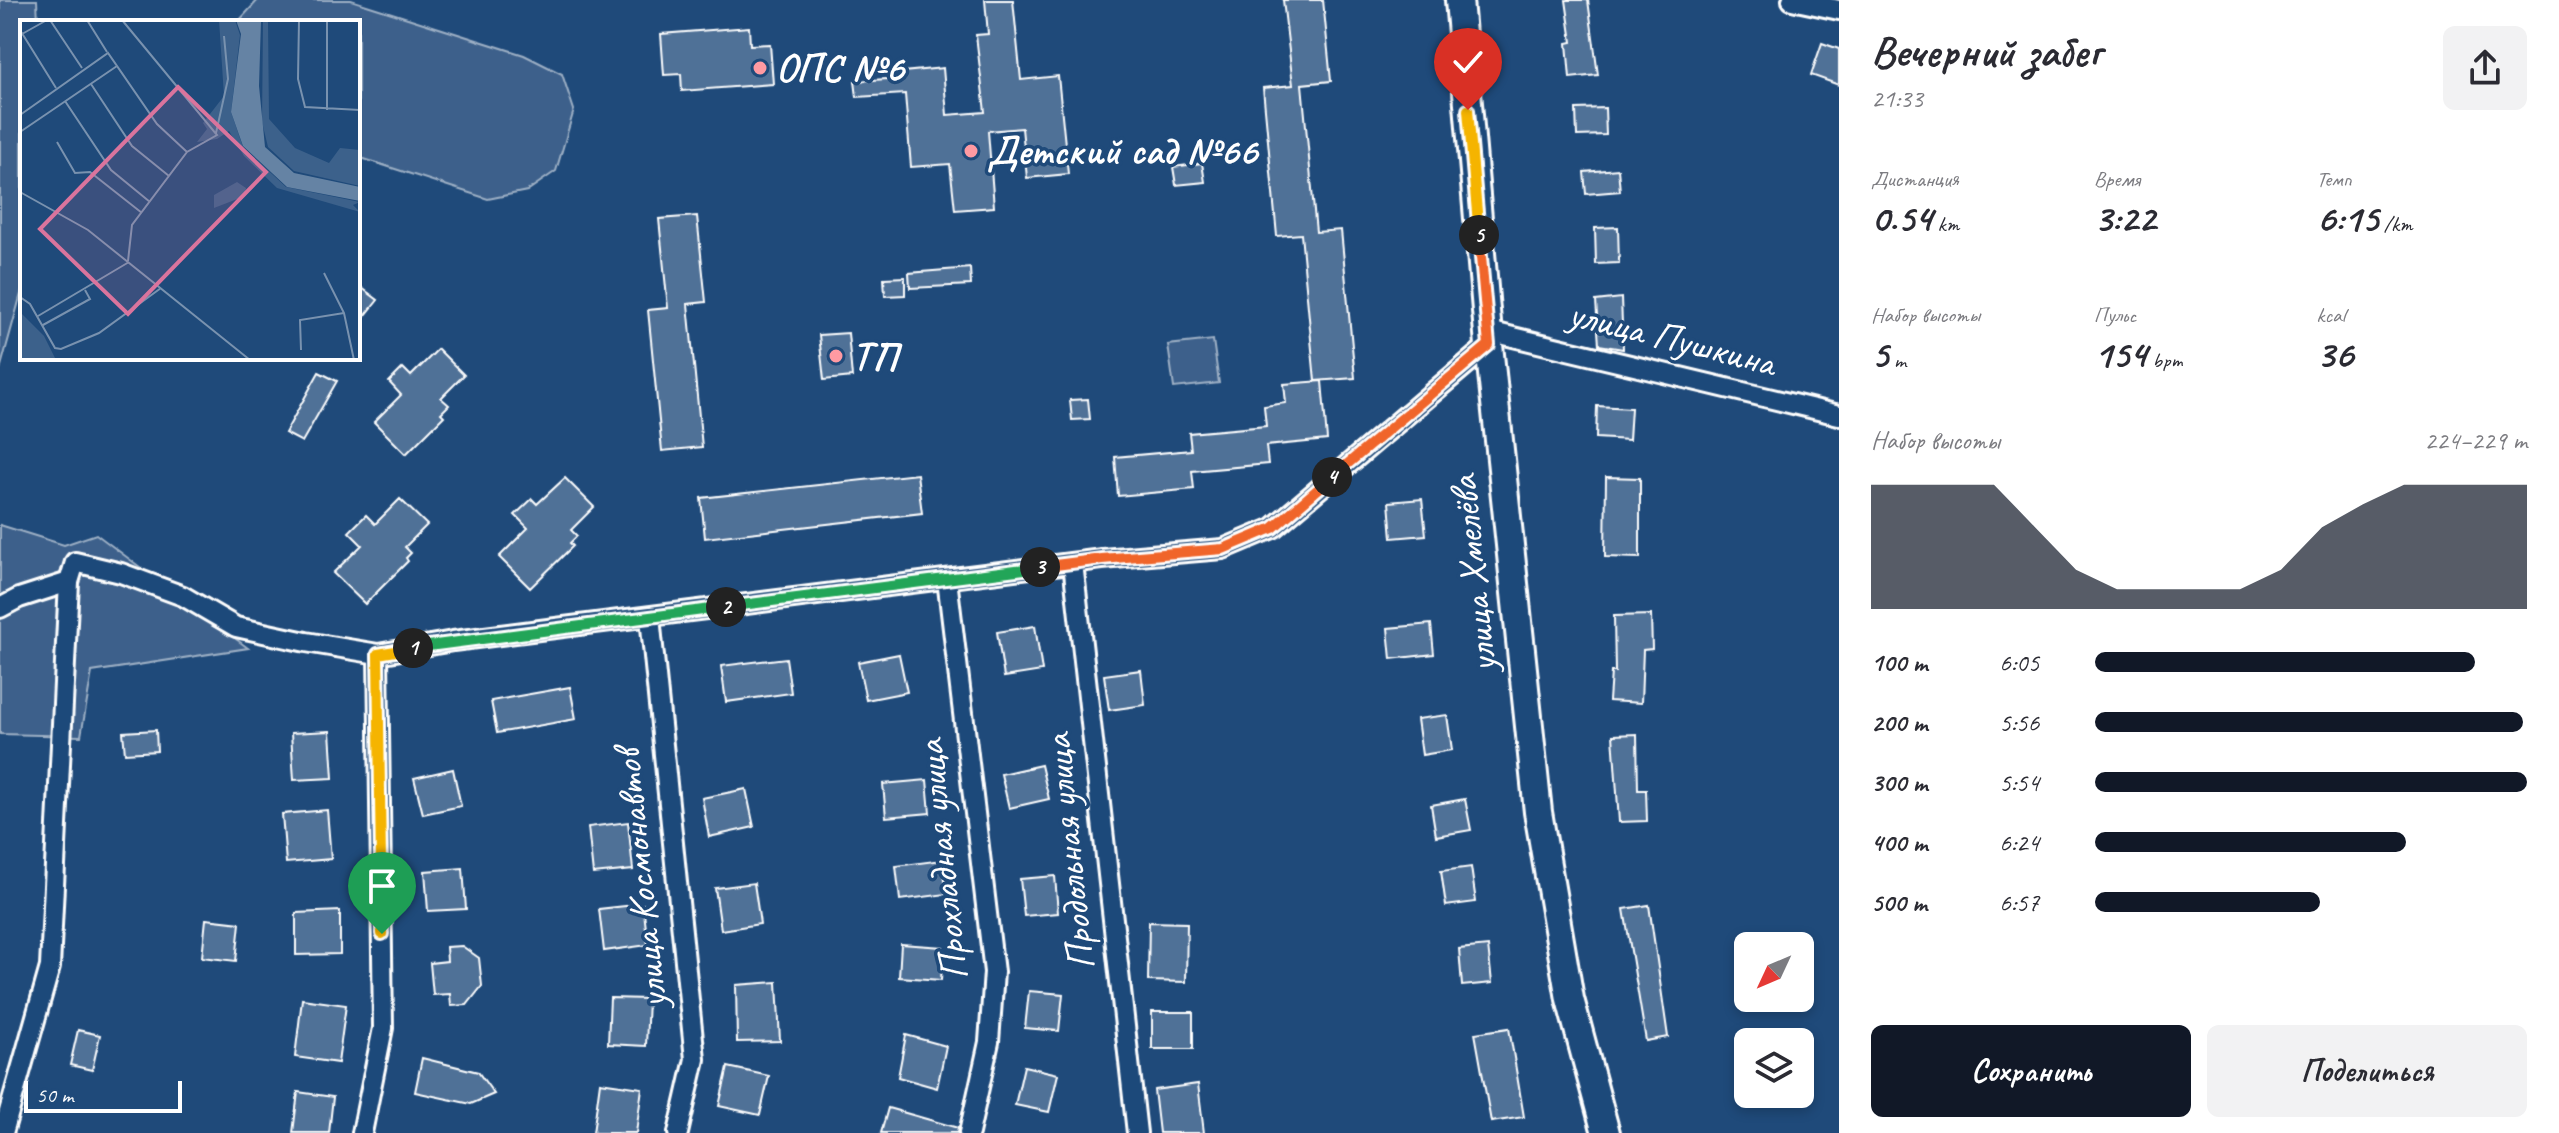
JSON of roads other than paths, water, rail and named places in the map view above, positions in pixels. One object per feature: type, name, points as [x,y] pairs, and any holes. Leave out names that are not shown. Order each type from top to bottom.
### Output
[{"type":"main road","name":"улица Хмелёва","points":[[1459,0],[1488,338],[1538,812],[1570,999],[1606,1133]]},
{"type":"street","points":[[1792,0],[1839,10]]},
{"type":"street","name":"улица Пушкина","points":[[1488,338],[1839,415]]},
{"type":"street","points":[[3,1133],[50,967],[69,582],[75,562],[121,573],[183,596],[236,627],[378,654],[453,641],[1073,563],[1223,549],[1273,528],[1488,338]]},
{"type":"street","name":"Продольная улица","points":[[1073,563],[1137,1133]]},
{"type":"street","name":"Прохладная улица","points":[[947,579],[994,972],[989,1042],[969,1133]]},
{"type":"street","points":[[0,608],[19,598],[69,582]]},
{"type":"street","name":"улица Космонавтов","points":[[650,617],[695,1059],[678,1133]]},
{"type":"street","points":[[362,1133],[383,1028],[378,654]]},
{"type":"place","name":"ОПС №6","points":[[760,68]]},
{"type":"place","name":"Детский сад №66","points":[[971,151]]},
{"type":"place","name":"ТП","points":[[836,356]]}]
